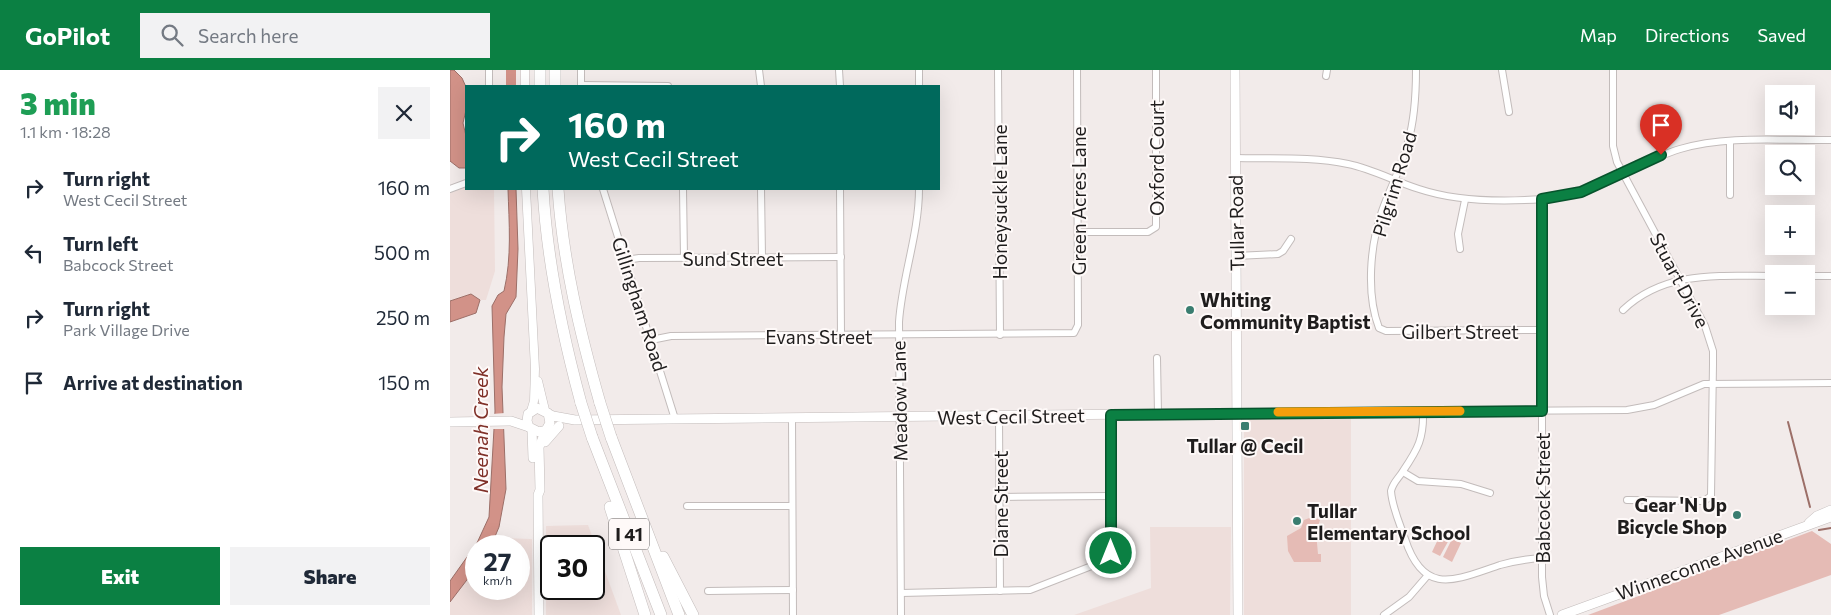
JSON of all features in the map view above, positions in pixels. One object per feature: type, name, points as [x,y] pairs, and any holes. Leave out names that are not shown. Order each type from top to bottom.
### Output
[{"type":"highway","points":[[540,70],[540,85]]},
{"type":"highway","points":[[556,70],[556,85]]},
{"type":"highway","name":"I 41","points":[[543,190],[554,282],[564,334],[581,403],[597,453],[661,615]]},
{"type":"highway","name":"I 41","points":[[558,190],[569,274],[582,341],[611,437],[638,512],[679,615]]},
{"type":"highway","points":[[597,453],[596,468],[633,573],[645,615]]},
{"type":"highway","points":[[638,512],[646,517],[693,615]]},
{"type":"main road","name":"Tullar Road","points":[[1235,70],[1238,615]]},
{"type":"main road","points":[[506,421],[537,408],[546,411],[550,420],[539,447],[539,615]]},
{"type":"main road","name":"West Cecil Street","points":[[546,411],[575,420],[1238,413]]},
{"type":"main road","points":[[530,412],[526,421],[531,432],[535,490],[539,492]]},
{"type":"main road","name":"West Cecil Street","points":[[547,428],[575,420]]},
{"type":"main road","points":[[450,422],[516,422],[531,432],[538,432],[547,428]]},
{"type":"main road","points":[[539,492],[545,442],[558,426]]},
{"type":"main road","name":"Winneconne Avenue","points":[[1562,615],[1808,523],[1831,510]]},
{"type":"main road","name":"Winneconne Avenue","points":[[1808,523],[1820,522],[1831,517]]},
{"type":"street","points":[[489,70],[489,85]]},
{"type":"street","points":[[525,70],[525,85]]},
{"type":"street","points":[[581,70],[581,85]]},
{"type":"street","points":[[759,70],[761,85]]},
{"type":"street","points":[[839,70],[840,85]]},
{"type":"street","points":[[919,70],[919,85]]},
{"type":"street","name":"Honeysuckle Lane","points":[[998,70],[1000,335]]},
{"type":"street","name":"Green Acres Lane","points":[[1076,332],[1078,325],[1077,70]]},
{"type":"street","name":"Oxford Court","points":[[1078,232],[1148,232],[1156,227],[1156,70]]},
{"type":"street","name":"Pilgrim Road","points":[[1379,328],[1373,290],[1374,254],[1382,212],[1408,144],[1412,125],[1416,70]]},
{"type":"street","points":[[1502,70],[1509,112]]},
{"type":"street","name":"Stuart Drive","points":[[1613,70],[1613,146],[1617,162],[1681,279],[1710,338],[1713,351],[1713,490],[1710,498],[1704,501],[1627,500]]},
{"type":"street","points":[[1235,158],[1326,160],[1351,164],[1439,195],[1465,200],[1542,199],[1581,192],[1661,155],[1682,148],[1730,141],[1831,140]]},
{"type":"street","points":[[1730,141],[1730,195]]},
{"type":"street","points":[[450,189],[465,183]]},
{"type":"street","points":[[526,190],[534,369],[534,401],[530,412]]},
{"type":"street","name":"Gillingham Road","points":[[603,190],[675,419]]},
{"type":"street","points":[[683,190],[684,258]]},
{"type":"street","points":[[761,190],[762,257]]},
{"type":"street","points":[[840,190],[841,335]]},
{"type":"street","name":"Meadow Lane","points":[[901,615],[898,336],[900,299],[916,231],[919,190]]},
{"type":"street","name":"Babcock Street","points":[[1542,199],[1542,586],[1550,615]]},
{"type":"street","points":[[1460,249],[1458,234],[1465,200]]},
{"type":"street","points":[[1236,256],[1278,254],[1283,251],[1291,239]]},
{"type":"street","name":"Sund Street","points":[[626,260],[841,257]]},
{"type":"street","points":[[1623,310],[1638,298],[1681,279],[1699,276],[1765,276]]},
{"type":"street","points":[[1815,276],[1831,276]]},
{"type":"street","name":"Gilbert Street","points":[[1379,328],[1386,331],[1542,330]]},
{"type":"street","name":"Evans Street","points":[[651,340],[671,336],[1068,335],[1076,332]]},
{"type":"street","points":[[1157,358],[1158,414]]},
{"type":"street","points":[[534,369],[546,411]]},
{"type":"street","name":"West Cecil Street","points":[[1238,413],[1637,409],[1663,402],[1692,387],[1713,383],[1831,383]]},
{"type":"street","points":[[1424,411],[1423,437],[1403,472],[1394,482],[1392,498],[1410,554],[1418,567],[1428,575],[1456,580],[1513,562],[1542,558]]},
{"type":"street","points":[[901,593],[1034,589],[1110,558],[1111,415]]},
{"type":"street","name":"Diane Street","points":[[999,416],[1000,591]]},
{"type":"street","points":[[792,418],[793,615]]},
{"type":"street","points":[[1403,472],[1418,481],[1461,484],[1490,493]]},
{"type":"street","points":[[1000,497],[1111,496]]},
{"type":"street","points":[[687,506],[792,506]]},
{"type":"street","points":[[1384,615],[1409,597],[1428,575]]},
{"type":"street","points":[[708,591],[793,590]]},
{"type":"shaded area","points":[[450,70],[454,70],[462,78],[465,85],[465,114],[463,123],[465,132],[465,168],[459,168],[450,161]]},
{"type":"shaded area","points":[[465,187],[465,190],[494,190],[495,271],[486,300],[480,300],[471,294],[450,301],[450,193]]},
{"type":"shaded area","points":[[508,190],[516,190],[518,249],[516,297],[506,314],[502,387],[506,489],[499,527],[496,535],[481,535],[489,517],[495,411],[492,306],[498,295],[504,291],[508,266]]},
{"type":"shaded area","points":[[471,294],[480,300],[476,313],[450,322],[450,301]]},
{"type":"shaded area","name":"Tullar Elementary School","points":[[1248,419],[1351,419],[1351,615],[1244,615],[1244,426]]},
{"type":"shaded area","points":[[1312,517],[1320,520],[1316,532],[1318,554],[1321,554],[1321,562],[1294,562],[1288,551],[1287,536],[1301,528],[1304,520]]},
{"type":"shaded area","points":[[588,525],[592,535],[546,535],[546,526]]},
{"type":"shaded area","points":[[1150,527],[1231,527],[1230,615],[1074,615],[1151,588]]},
{"type":"shaded area","points":[[1812,531],[1831,544],[1831,575],[1719,615],[1588,615]]},
{"type":"shaded area","points":[[1441,533],[1450,538],[1440,556],[1432,552]]},
{"type":"shaded area","points":[[530,539],[532,539],[532,615],[450,615],[450,602],[465,582],[465,600],[530,600]]},
{"type":"shaded area","points":[[1452,539],[1461,543],[1452,562],[1443,557]]},
{"type":"shaded area","points":[[465,560],[465,582],[450,602],[450,581]]},
{"type":"shaded area","points":[[605,571],[621,615],[546,615],[546,600],[605,600]]},
{"type":"pier","points":[[505,413],[506,429],[493,429],[492,414]]},
{"type":"waterway","name":"Neenah Creek","points":[[511,70],[511,85]]},
{"type":"waterway","points":[[1788,422],[1810,507]]},
{"type":"waterway","points":[[1819,530],[1831,528]]},
{"type":"slow traffic","points":[[1278,412],[1460,411]]},
{"type":"place","name":"Whiting Community Baptist","points":[[1190,310]]},
{"type":"place","name":"Tullar @ Cecil","points":[[1245,426]]},
{"type":"place","name":"Gear 'N Up Bicycle Shop","points":[[1737,515]]},
{"type":"place","name":"Tullar Elementary School","points":[[1297,521]]},
{"type":"route","points":[[1111,553],[1111,415],[1542,411],[1542,199],[1581,192],[1661,155]]}]
